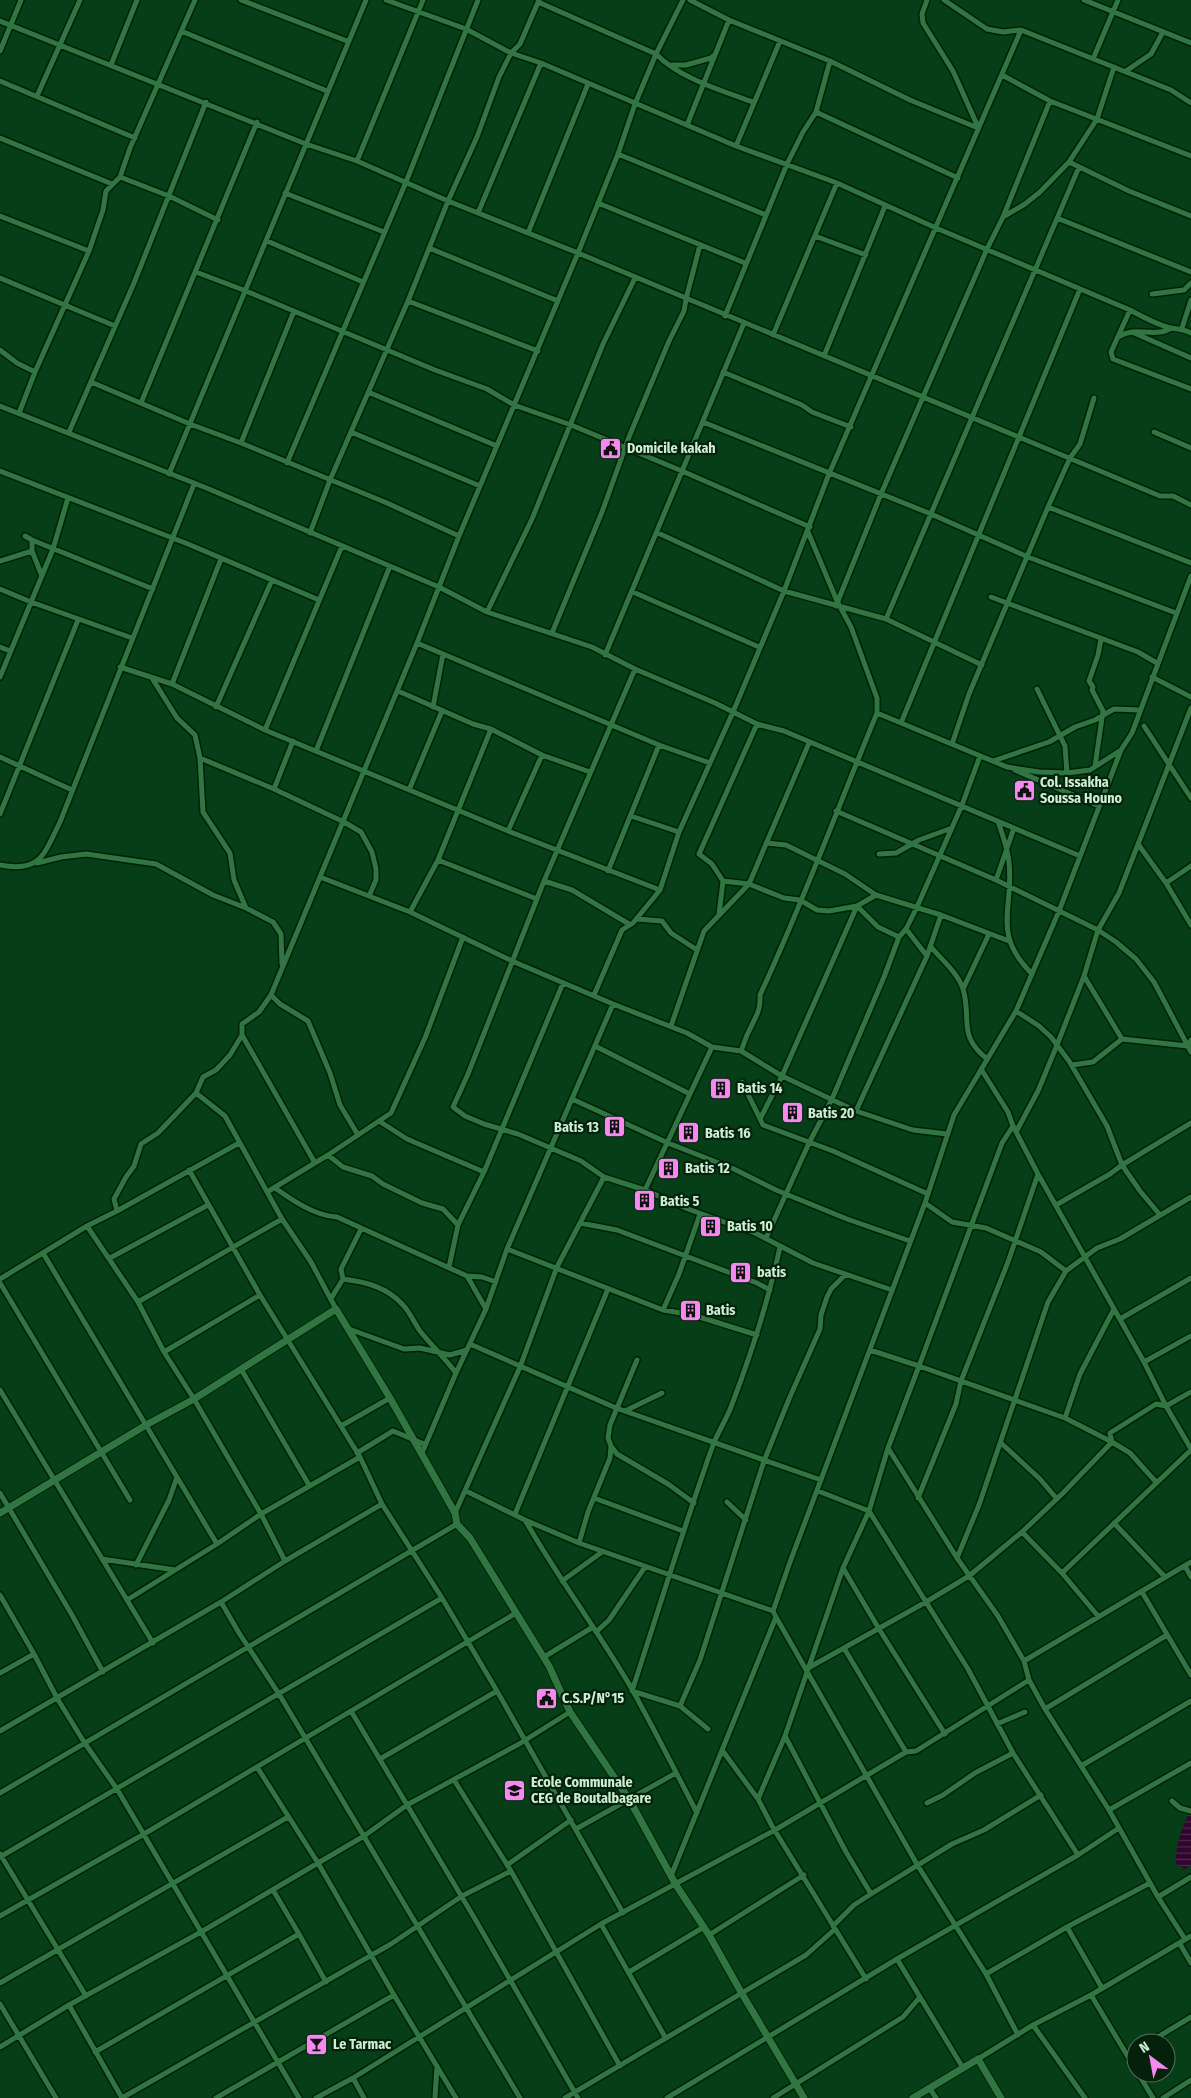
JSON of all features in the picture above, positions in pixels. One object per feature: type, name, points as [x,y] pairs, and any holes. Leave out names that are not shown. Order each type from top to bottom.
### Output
[{"type":"street","points":[[0,51],[21,0]]},
{"type":"street","points":[[38,96],[80,0]]},
{"type":"street","points":[[110,64],[138,0]]},
{"type":"street","points":[[20,413],[35,372],[89,251],[103,210],[106,191],[120,177],[158,83],[195,0]]},
{"type":"street","points":[[241,0],[347,41]]},
{"type":"street","points":[[169,474],[246,291],[347,41],[366,0]]},
{"type":"street","points":[[386,0],[466,29],[511,53],[541,63],[736,146],[837,183],[1034,271],[1130,310],[1147,320],[1172,328]]},
{"type":"street","points":[[357,162],[423,0]]},
{"type":"street","points":[[287,463],[298,442],[342,331],[406,182],[478,0]]},
{"type":"street","points":[[315,1163],[242,1035],[242,1024],[259,1012],[271,995],[418,643],[496,446],[538,351],[618,154],[635,104],[656,54],[683,0]]},
{"type":"street","points":[[690,0],[729,20],[830,61],[910,100],[978,128]]},
{"type":"street","points":[[928,0],[922,14],[923,23],[952,71],[978,128]]},
{"type":"street","points":[[944,0],[987,29],[1003,32],[1021,30],[1172,90],[1191,103]]},
{"type":"street","points":[[1084,0],[1191,43]]},
{"type":"street","points":[[1093,59],[1118,0]]},
{"type":"street","points":[[310,533],[330,480],[408,301],[448,201],[478,137],[499,77],[511,53],[520,44],[538,1],[656,54],[665,64],[704,84],[753,102]]},
{"type":"street","points":[[687,125],[729,20]]},
{"type":"street","points":[[0,21],[257,122],[306,144],[357,162],[725,316],[972,416],[1160,496],[1173,496],[1191,505]]},
{"type":"street","points":[[181,30],[327,91]]},
{"type":"street","points":[[594,995],[622,930],[637,919],[660,890],[679,832],[733,712],[809,530],[829,474],[1021,30]]},
{"type":"street","points":[[1126,71],[1151,54],[1163,32]]},
{"type":"street","points":[[736,146],[780,41]]},
{"type":"street","points":[[668,65],[686,65],[712,58],[715,53]]},
{"type":"street","points":[[725,316],[787,164],[803,132],[816,112],[830,61]]},
{"type":"street","points":[[478,213],[541,63]]},
{"type":"street","points":[[1003,217],[1040,192],[1068,162],[1097,120],[1114,67]]},
{"type":"street","points":[[1002,75],[1050,101],[1191,156]]},
{"type":"street","points":[[0,80],[135,138]]},
{"type":"street","points":[[528,233],[588,84]]},
{"type":"street","points":[[838,605],[881,494],[987,249],[1003,217],[1050,101]]},
{"type":"street","points":[[69,432],[169,196],[206,102]]},
{"type":"street","points":[[816,112],[958,178]]},
{"type":"street","points":[[141,402],[257,122]]},
{"type":"street","points":[[0,138],[112,184]]},
{"type":"street","points":[[618,154],[766,215]]},
{"type":"street","points":[[1068,162],[1129,191],[1191,216]]},
{"type":"street","points":[[886,619],[1079,167]]},
{"type":"street","points":[[120,177],[169,196],[218,220]]},
{"type":"street","points":[[773,335],[837,183]]},
{"type":"street","points":[[285,192],[384,232]]},
{"type":"street","points":[[598,203],[745,263]]},
{"type":"street","points":[[824,356],[885,206]]},
{"type":"street","points":[[0,216],[89,251]]},
{"type":"street","points":[[1057,218],[1191,272]]},
{"type":"street","points":[[815,236],[866,255]]},
{"type":"street","points":[[266,241],[363,282]]},
{"type":"street","points":[[552,633],[602,512],[625,449],[684,311],[700,245]]},
{"type":"street","points":[[429,248],[558,301]]},
{"type":"street","points":[[196,272],[435,370],[486,388],[514,405],[682,471],[809,530],[838,605],[851,627],[875,693],[877,713],[836,811],[818,861],[800,900],[782,949],[760,995],[761,1005],[758,1015],[749,1029],[741,1051]]},
{"type":"street","points":[[0,278],[115,326]]},
{"type":"street","points":[[487,612],[532,519],[604,344],[635,278]]},
{"type":"street","points":[[1152,294],[1184,290],[1191,283]]},
{"type":"street","points":[[901,723],[1080,289]]},
{"type":"street","points":[[1182,328],[1191,300]]},
{"type":"street","points":[[408,301],[538,351]]},
{"type":"street","points":[[1130,310],[1111,352],[1113,359],[1191,389]]},
{"type":"street","points":[[241,443],[294,311]]},
{"type":"street","points":[[605,655],[744,323]]},
{"type":"street","points":[[1119,336],[1132,332],[1159,332],[1172,328],[1182,328],[1189,332],[1191,338]]},
{"type":"street","points":[[1132,332],[1191,358]]},
{"type":"street","points":[[0,350],[35,372]]},
{"type":"street","points":[[724,372],[802,405],[812,412],[851,426]]},
{"type":"street","points":[[91,382],[330,480],[459,536]]},
{"type":"street","points":[[368,392],[496,446]]},
{"type":"street","points":[[952,744],[982,665],[1048,507],[1070,458],[1080,444],[1094,398]]},
{"type":"street","points":[[0,406],[69,432],[390,566],[439,587],[487,612],[592,647],[605,655],[757,724],[784,731],[1080,856]]},
{"type":"street","points":[[703,422],[931,514],[978,537],[1176,613]]},
{"type":"street","points":[[351,432],[480,486]]},
{"type":"street","points":[[1154,432],[1191,448]]},
{"type":"street","points":[[0,470],[319,600]]},
{"type":"street","points":[[36,863],[47,849],[60,822],[194,484]]},
{"type":"street","points":[[0,676],[53,549],[68,498]]},
{"type":"street","points":[[1048,507],[1191,563]]},
{"type":"street","points":[[658,532],[784,590],[886,619],[982,665]]},
{"type":"street","points":[[25,536],[153,589]]},
{"type":"street","points":[[32,540],[32,551],[42,576]]},
{"type":"street","points":[[265,730],[342,546]]},
{"type":"street","points":[[0,561],[32,551]]},
{"type":"street","points":[[172,684],[222,559]]},
{"type":"street","points":[[316,751],[390,566]]},
{"type":"street","points":[[773,1611],[925,1203],[947,1134],[963,1097],[1016,1011],[1059,911],[1121,750],[1132,732],[1191,576]]},
{"type":"street","points":[[216,707],[272,580]]},
{"type":"street","points":[[0,589],[78,620],[132,638]]},
{"type":"street","points":[[633,592],[759,647]]},
{"type":"street","points":[[991,597],[1138,652],[1157,663]]},
{"type":"street","points":[[0,814],[78,620]]},
{"type":"street","points":[[1095,766],[1103,711],[1089,681],[1098,656],[1101,639]]},
{"type":"street","points":[[418,643],[659,745],[710,763]]},
{"type":"street","points":[[0,647],[10,651]]},
{"type":"street","points":[[433,707],[443,654]]},
{"type":"street","points":[[120,667],[172,684],[265,730],[459,809],[508,831],[660,890]]},
{"type":"street","points":[[635,669],[544,881],[468,1074],[452,1107],[465,1116],[501,1130],[518,1134],[581,1161],[604,1177],[645,1190],[700,1214],[766,1238],[813,1263],[892,1290]]},
{"type":"street","points":[[1152,677],[1191,697]]},
{"type":"street","points":[[152,678],[177,718],[195,735],[200,758],[203,812],[230,853],[234,880],[246,908]]},
{"type":"street","points":[[1037,689],[1065,746],[1067,773]]},
{"type":"street","points":[[398,691],[442,711],[491,729],[542,755],[590,772]]},
{"type":"street","points":[[1016,1132],[1038,1091],[1057,1045],[1084,976],[1098,930],[1119,892],[1191,708]]},
{"type":"street","points":[[993,761],[1041,745],[1075,726],[1095,720],[1114,709],[1140,710]]},
{"type":"street","points":[[409,790],[442,711]]},
{"type":"street","points":[[877,713],[1099,806]]},
{"type":"street","points":[[719,914],[723,881],[712,864],[699,854],[757,724]]},
{"type":"street","points":[[1144,726],[1191,798]]},
{"type":"street","points":[[410,912],[438,860],[491,729]]},
{"type":"street","points":[[274,789],[293,741]]},
{"type":"street","points":[[671,1026],[704,931],[749,884],[809,743]]},
{"type":"street","points":[[608,871],[659,745]]},
{"type":"street","points":[[1007,767],[1039,772],[1067,773],[1090,770],[1121,750]]},
{"type":"street","points":[[508,831],[542,755]]},
{"type":"street","points":[[766,1238],[809,1143],[832,1099],[899,937],[906,929],[917,907],[962,806],[980,756]]},
{"type":"street","points":[[0,758],[72,790]]},
{"type":"street","points":[[200,758],[274,789],[361,832],[372,852],[376,869],[376,880],[369,896]]},
{"type":"street","points":[[836,811],[996,880],[1098,930],[1136,959],[1154,982],[1191,1052]]},
{"type":"street","points":[[631,816],[679,832]]},
{"type":"street","points":[[998,821],[1009,861],[1009,887],[1006,911],[1009,941],[1016,955],[1032,974]]},
{"type":"street","points":[[879,854],[896,853],[912,844],[952,828]]},
{"type":"street","points":[[996,880],[1014,828]]},
{"type":"street","points":[[766,843],[786,845],[796,852],[845,874],[876,895],[941,915],[1009,941]]},
{"type":"street","points":[[1138,844],[1166,883],[1191,925]]},
{"type":"street","points":[[0,865],[18,868],[61,856],[86,854],[142,860],[156,864],[214,895],[273,922],[281,934],[283,960],[280,974]]},
{"type":"street","points":[[438,860],[537,899]]},
{"type":"street","points":[[1166,883],[1191,866]]},
{"type":"street","points":[[320,877],[410,912],[563,984],[671,1026],[712,1047],[741,1051],[782,1076],[856,1111],[913,1130],[947,1134]]},
{"type":"street","points":[[544,881],[572,890],[629,924]]},
{"type":"street","points":[[723,881],[749,884],[784,898],[800,900],[817,910],[830,911],[857,906],[876,895]]},
{"type":"street","points":[[857,906],[878,927],[899,937]]},
{"type":"street","points":[[760,1119],[782,1076],[857,906]]},
{"type":"street","points":[[856,1111],[927,956],[941,915]]},
{"type":"street","points":[[637,919],[662,922],[672,933],[697,950]]},
{"type":"street","points":[[906,929],[927,956]]},
{"type":"street","points":[[963,989],[989,934]]},
{"type":"street","points":[[267,1192],[328,1155],[391,1113],[412,1069],[463,937]]},
{"type":"street","points":[[930,947],[957,977],[963,989],[966,1029],[977,1051],[987,1059]]},
{"type":"street","points":[[1084,976],[1122,1039]]},
{"type":"street","points":[[449,1267],[458,1225],[484,1172],[563,984]]},
{"type":"street","points":[[271,995],[280,1004],[308,1021],[330,1073],[340,1105],[358,1135]]},
{"type":"street","points":[[422,1453],[424,1444],[486,1309],[508,1249],[613,1004]]},
{"type":"street","points":[[1016,1011],[1039,1026],[1072,1065],[1107,1126],[1122,1165],[1160,1215]]},
{"type":"street","points":[[117,1211],[114,1199],[134,1166],[141,1144],[158,1133],[196,1093],[203,1077],[216,1070],[230,1055],[242,1035]]},
{"type":"street","points":[[1072,1065],[1093,1062],[1122,1039],[1188,1046]]},
{"type":"street","points":[[1188,1046],[1191,1040]]},
{"type":"street","points":[[595,1046],[690,1094]]},
{"type":"street","points":[[645,1190],[712,1047]]},
{"type":"street","points":[[981,1069],[1008,1112],[1013,1126],[1038,1174],[1144,1362],[1191,1450],[1062,1573]]},
{"type":"street","points":[[742,1082],[763,1125],[833,1151],[928,1194]]},
{"type":"street","points":[[196,1093],[225,1116],[282,1219],[332,1297],[336,1309],[422,1453],[455,1513],[457,1524],[470,1538],[544,1657],[570,1712],[629,1799],[676,1885],[709,1934],[804,2098]]},
{"type":"street","points":[[572,1099],[668,1143],[734,1169],[776,1190],[847,1219],[910,1241]]},
{"type":"street","points":[[379,1121],[408,1139],[484,1172]]},
{"type":"street","points":[[1056,1205],[1110,1174],[1191,1123]]},
{"type":"street","points":[[758,1799],[785,1736],[843,1568],[869,1511],[888,1448],[1002,1143],[1013,1126]]},
{"type":"street","points":[[0,1279],[87,1226],[239,1143]]},
{"type":"street","points":[[328,1155],[343,1167],[372,1176],[383,1184],[422,1203],[443,1209],[458,1225]]},
{"type":"street","points":[[189,1170],[260,1295],[358,1455],[382,1504],[442,1598],[497,1690],[623,1913]]},
{"type":"street","points":[[918,1498],[956,1404],[961,1381],[1008,1262],[1014,1239],[1038,1174]]},
{"type":"street","points":[[455,1513],[520,1367],[557,1267],[604,1177]]},
{"type":"street","points":[[274,1188],[298,1205],[328,1217],[337,1217],[467,1276],[482,1277],[496,1282]]},
{"type":"street","points":[[957,1558],[979,1505],[1048,1302],[1066,1271],[1097,1248],[1120,1239],[1191,1197]]},
{"type":"street","points":[[925,1203],[952,1222],[972,1224],[1014,1239],[1042,1252],[1066,1271]]},
{"type":"street","points":[[110,1258],[208,1205]]},
{"type":"street","points":[[663,1310],[686,1255],[700,1214]]},
{"type":"street","points":[[138,1302],[232,1246],[282,1219]]},
{"type":"street","points":[[580,1222],[617,1230],[686,1255],[770,1290]]},
{"type":"street","points":[[87,1226],[138,1302],[164,1352],[194,1399],[286,1561]]},
{"type":"street","points":[[332,1297],[343,1279],[341,1269],[361,1229]]},
{"type":"street","points":[[632,1690],[670,1575],[682,1530],[694,1503],[714,1443],[730,1408],[757,1335],[780,1247]]},
{"type":"street","points":[[508,1249],[663,1310],[693,1315],[757,1335]]},
{"type":"street","points":[[43,1253],[217,1544]]},
{"type":"street","points":[[680,1706],[700,1660],[764,1461],[788,1399],[820,1329],[821,1315],[826,1297],[845,1275]]},
{"type":"street","points":[[467,1276],[486,1309]]},
{"type":"street","points":[[1120,1319],[1191,1278]]},
{"type":"street","points":[[343,1279],[371,1284],[388,1291],[404,1305],[421,1332],[441,1353],[456,1373]]},
{"type":"street","points":[[0,1284],[130,1500]]},
{"type":"street","points":[[515,1514],[608,1289]]},
{"type":"street","points":[[164,1352],[260,1295]]},
{"type":"street","points":[[0,1513],[100,1452],[194,1399],[336,1309]]},
{"type":"street","points":[[1066,1418],[1080,1374],[1114,1309]]},
{"type":"street","points":[[348,1329],[404,1349],[420,1348],[450,1355],[467,1350]]},
{"type":"street","points":[[1144,1362],[1191,1336]]},
{"type":"street","points":[[470,1344],[616,1408],[821,1480]]},
{"type":"street","points":[[870,1350],[1066,1418],[1130,1453],[1156,1482]]},
{"type":"street","points":[[637,1360],[616,1408],[608,1438],[611,1446],[617,1454],[668,1484],[694,1503]]},
{"type":"street","points":[[241,1369],[309,1485]]},
{"type":"street","points":[[0,1390],[153,1643]]},
{"type":"street","points":[[1112,1442],[1110,1433],[1135,1416],[1156,1404],[1166,1406],[1191,1392]]},
{"type":"street","points":[[624,1411],[662,1393]]},
{"type":"street","points":[[341,1426],[390,1398]]},
{"type":"street","points":[[127,1600],[393,1431],[424,1444]]},
{"type":"street","points":[[810,1667],[969,1576],[1022,1532],[1112,1442]]},
{"type":"street","points":[[1001,1443],[1057,1499]]},
{"type":"street","points":[[579,1543],[610,1458],[611,1446]]},
{"type":"street","points":[[888,1448],[957,1558],[998,1616],[1024,1661],[1029,1680],[1045,1709],[1109,1810],[1158,1897],[1191,1963]]},
{"type":"street","points":[[136,1565],[169,1500],[177,1477]]},
{"type":"street","points":[[466,1491],[525,1520],[602,1552],[721,1591],[773,1611],[918,1866],[986,1974],[1018,2035]]},
{"type":"street","points":[[818,1491],[869,1511],[989,1705],[1013,1754],[1078,1854]]},
{"type":"street","points":[[0,1493],[72,1615],[103,1672]]},
{"type":"street","points":[[594,1498],[682,1530]]},
{"type":"street","points":[[727,1502],[746,1520]]},
{"type":"street","points":[[0,1731],[153,1643],[382,1504]]},
{"type":"street","points":[[525,1520],[632,1690],[697,1813]]},
{"type":"street","points":[[1114,1523],[1164,1577]]},
{"type":"street","points":[[0,1793],[457,1524]]},
{"type":"street","points":[[1022,1532],[1062,1573],[1098,1616]]},
{"type":"street","points":[[562,1581],[602,1552]]},
{"type":"street","points":[[102,1559],[175,1570]]},
{"type":"street","points":[[1024,1661],[1191,1562]]},
{"type":"street","points":[[1185,1566],[1191,1577]]},
{"type":"street","points":[[544,1657],[609,1620],[645,1567]]},
{"type":"street","points":[[843,1568],[879,1629],[946,1734]]},
{"type":"street","points":[[1142,1592],[1191,1675]]},
{"type":"street","points":[[0,1595],[57,1698],[84,1742],[117,1789],[299,2098]]},
{"type":"street","points":[[86,1996],[0,1856],[442,1598]]},
{"type":"street","points":[[221,1602],[279,1694],[520,2098]]},
{"type":"street","points":[[0,1916],[144,1834],[516,1613]]},
{"type":"street","points":[[671,1876],[776,1617]]},
{"type":"street","points":[[1045,1709],[1167,1635]]},
{"type":"street","points":[[844,1648],[906,1752]]},
{"type":"street","points":[[0,1673],[34,1654]]},
{"type":"street","points":[[316,2098],[353,2078],[601,1924],[775,1830],[906,1752],[916,1751],[946,1734],[1029,1680]]},
{"type":"street","points":[[380,1759],[497,1690]]},
{"type":"street","points":[[632,1690],[680,1706],[708,1729]]},
{"type":"street","points":[[1081,1766],[1191,1701]]},
{"type":"street","points":[[351,1711],[462,1896],[578,2098]]},
{"type":"street","points":[[0,2047],[318,1864],[364,1836],[407,1805],[525,1740],[570,1712]]},
{"type":"street","points":[[997,1724],[1025,1712]]},
{"type":"street","points":[[785,1736],[846,1852],[871,1894]]},
{"type":"street","points":[[722,1750],[758,1799],[866,1979]]},
{"type":"street","points":[[927,1803],[1013,1754]]},
{"type":"street","points":[[1109,1810],[1191,1764]]},
{"type":"street","points":[[257,1767],[318,1864],[394,1996],[456,2098]]},
{"type":"street","points":[[576,1829],[676,1773]]},
{"type":"street","points":[[454,1780],[511,1871],[620,2066]]},
{"type":"street","points":[[564,2098],[806,1955],[834,1928],[854,1905],[952,1844],[984,1830],[1041,1796]]},
{"type":"street","points":[[1172,1801],[1180,1808],[1191,1811]]},
{"type":"street","points":[[0,1983],[288,1817]]},
{"type":"street","points":[[507,1865],[570,1820]]},
{"type":"street","points":[[666,2098],[1119,1828]]},
{"type":"street","points":[[69,2006],[122,2098],[418,1928],[462,1896],[511,1871]]},
{"type":"street","points":[[709,1934],[804,1875]]},
{"type":"street","points":[[1158,1897],[1191,1877]]},
{"type":"street","points":[[986,1974],[1150,1883]]},
{"type":"street","points":[[273,1890],[326,1982]]},
{"type":"street","points":[[601,1924],[630,1972],[665,2037]]},
{"type":"street","points":[[630,1972],[704,1927]]},
{"type":"street","points":[[1068,1927],[1102,1988]]},
{"type":"street","points":[[96,2052],[299,1934]]},
{"type":"street","points":[[913,2098],[1033,2025],[1091,1995],[1191,1936]]},
{"type":"street","points":[[897,1959],[963,2068]]},
{"type":"street","points":[[1091,1995],[1126,2053]]},
{"type":"street","points":[[216,2098],[394,1996]]},
{"type":"street","points":[[773,2098],[903,2017],[920,1997]]},
{"type":"street","points":[[0,2004],[56,2098]]},
{"type":"street","points":[[1165,2033],[1191,2017]]},
{"type":"street","points":[[1033,2025],[1085,2098]]},
{"type":"street","points":[[978,2059],[1001,2098]]},
{"type":"street","points":[[435,2098],[437,2066]]},
{"type":"street","points":[[353,2078],[364,2098]]},
{"type":"street","points":[[1164,2098],[1191,2080]]},
{"type":"street","points":[[1144,2083],[1153,2098]]},
{"type":"street","points":[[930,2088],[936,2098]]},
{"type":"shaded area","points":[[1191,1814],[1191,1865],[1185,1869],[1176,1864],[1176,1851],[1183,1827],[1188,1815]]},
{"type":"place","name":"Domicile kakah","points":[[611,448]]},
{"type":"place","name":"Col. Issakha Soussa Houno","points":[[1024,790]]},
{"type":"place","name":"Batis 14","points":[[721,1088]]},
{"type":"place","name":"Batis 20","points":[[792,1113]]},
{"type":"place","name":"Batis 13","points":[[615,1127]]},
{"type":"place","name":"Batis 16","points":[[689,1133]]},
{"type":"place","name":"Batis 12","points":[[669,1168]]},
{"type":"place","name":"Batis 5","points":[[644,1201]]},
{"type":"place","name":"Batis 10","points":[[711,1226]]},
{"type":"place","name":"batis","points":[[741,1272]]},
{"type":"place","name":"Batis","points":[[690,1310]]},
{"type":"place","name":"C.S.P/N°15","points":[[546,1698]]},
{"type":"place","name":"Ecole Communale CEG de Boutalbagare","points":[[515,1790]]},
{"type":"place","name":"Le Tarmac","points":[[317,2044]]}]
